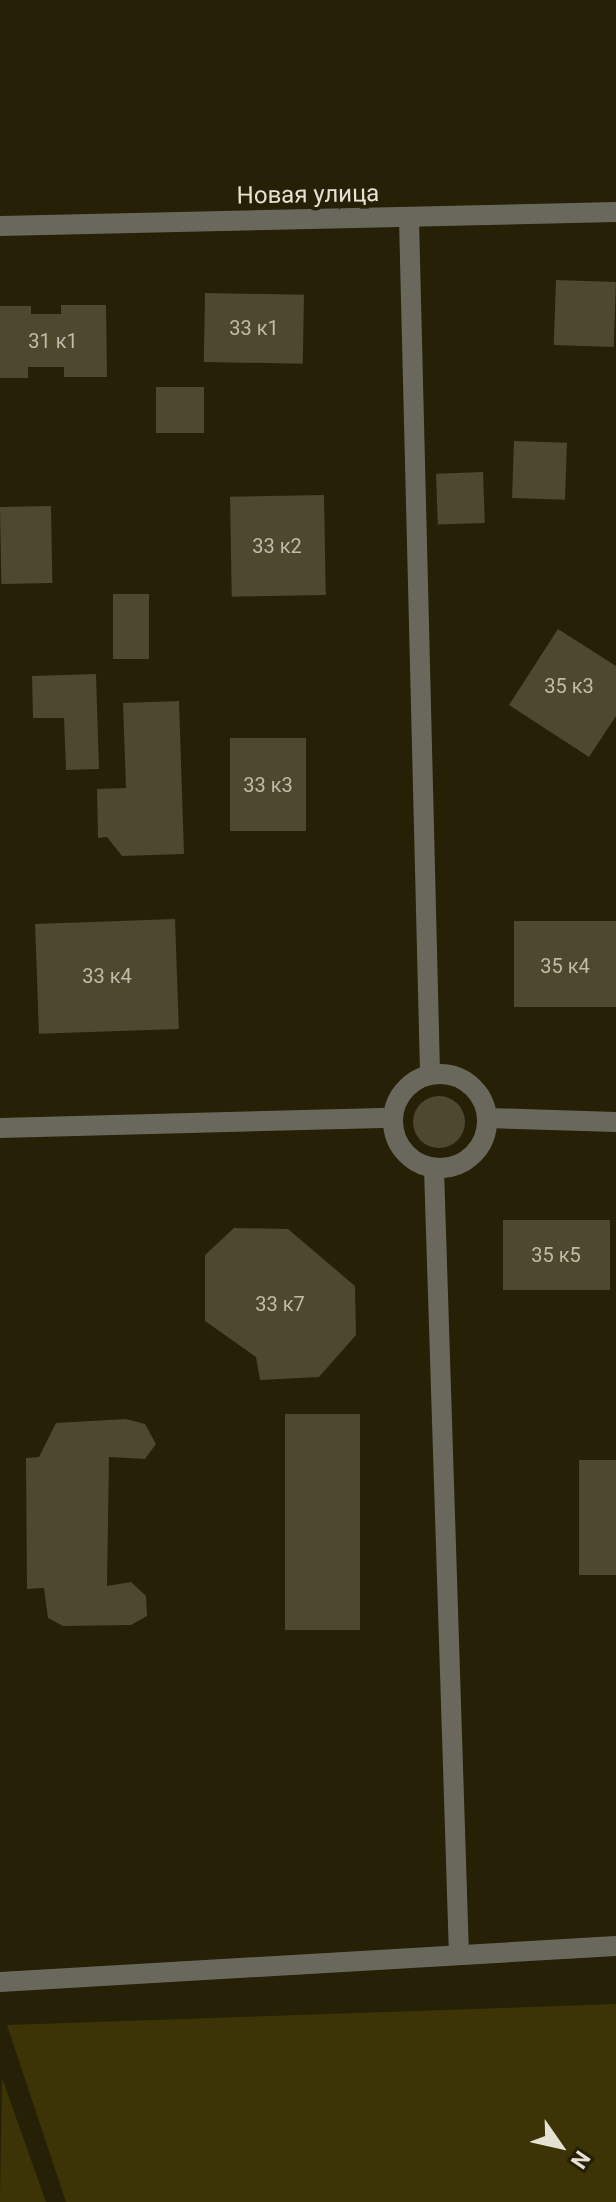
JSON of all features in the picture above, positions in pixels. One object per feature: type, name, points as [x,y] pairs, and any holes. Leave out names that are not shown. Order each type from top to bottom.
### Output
[{"type":"lane","name":"Новая улица","points":[[0,226],[616,212]]},
{"type":"lane","points":[[409,219],[430,1074]]},
{"type":"lane","points":[[430,1074],[457,1076],[479,1092],[488,1118],[485,1139],[473,1156],[455,1167],[434,1169],[412,1160],[397,1142],[392,1118],[398,1098],[411,1083],[430,1074]]},
{"type":"lane","points":[[0,1128],[392,1118]]},
{"type":"lane","points":[[488,1118],[616,1122]]},
{"type":"lane","points":[[434,1169],[459,1954]]},
{"type":"lane","points":[[0,1982],[616,1946]]},
{"type":"shaded area","points":[[616,2004],[616,2202],[66,2202],[7,2025]]},
{"type":"shaded area","points":[[2,2078],[46,2202],[0,2202]]},
{"type":"building","points":[[556,280],[616,282],[614,347],[554,345]]},
{"type":"building","points":[[205,293],[304,295],[303,364],[204,362]]},
{"type":"building","points":[[61,305],[106,305],[107,377],[64,377],[64,367],[28,367],[28,378],[0,378],[0,306],[31,306],[31,314],[61,314]]},
{"type":"building","points":[[156,387],[204,387],[204,433],[156,433]]},
{"type":"building","points":[[514,441],[567,443],[565,500],[512,498]]},
{"type":"building","points":[[483,472],[485,523],[438,525],[436,474]]},
{"type":"building","points":[[324,495],[326,595],[232,597],[230,497]]},
{"type":"building","points":[[51,506],[52,583],[1,584],[0,507]]},
{"type":"building","points":[[113,594],[149,594],[149,659],[113,659]]},
{"type":"building","points":[[558,629],[616,666],[616,716],[589,757],[509,705]]},
{"type":"building","points":[[96,674],[99,769],[66,770],[64,718],[33,718],[32,676]]},
{"type":"building","points":[[179,701],[184,854],[122,856],[107,837],[98,838],[97,789],[126,788],[123,703]]},
{"type":"building","points":[[230,738],[306,738],[306,831],[230,831]]},
{"type":"building","points":[[175,919],[179,1029],[39,1034],[35,924]]},
{"type":"building","points":[[514,921],[616,921],[616,1007],[514,1007]]},
{"type":"building","points":[[439,1096],[457,1104],[465,1122],[457,1140],[439,1148],[421,1140],[413,1122],[421,1104]]},
{"type":"building","points":[[503,1220],[610,1220],[610,1290],[503,1290]]},
{"type":"building","points":[[234,1228],[288,1229],[355,1286],[356,1335],[319,1377],[260,1380],[256,1357],[205,1321],[205,1255]]},
{"type":"building","points":[[285,1414],[360,1414],[360,1630],[285,1630]]},
{"type":"building","points":[[126,1419],[145,1424],[156,1444],[145,1459],[109,1457],[107,1586],[131,1582],[146,1596],[147,1616],[131,1625],[63,1626],[48,1618],[44,1588],[27,1589],[26,1458],[39,1457],[56,1423]]},
{"type":"building","points":[[579,1460],[616,1460],[616,1575],[579,1575]]}]
